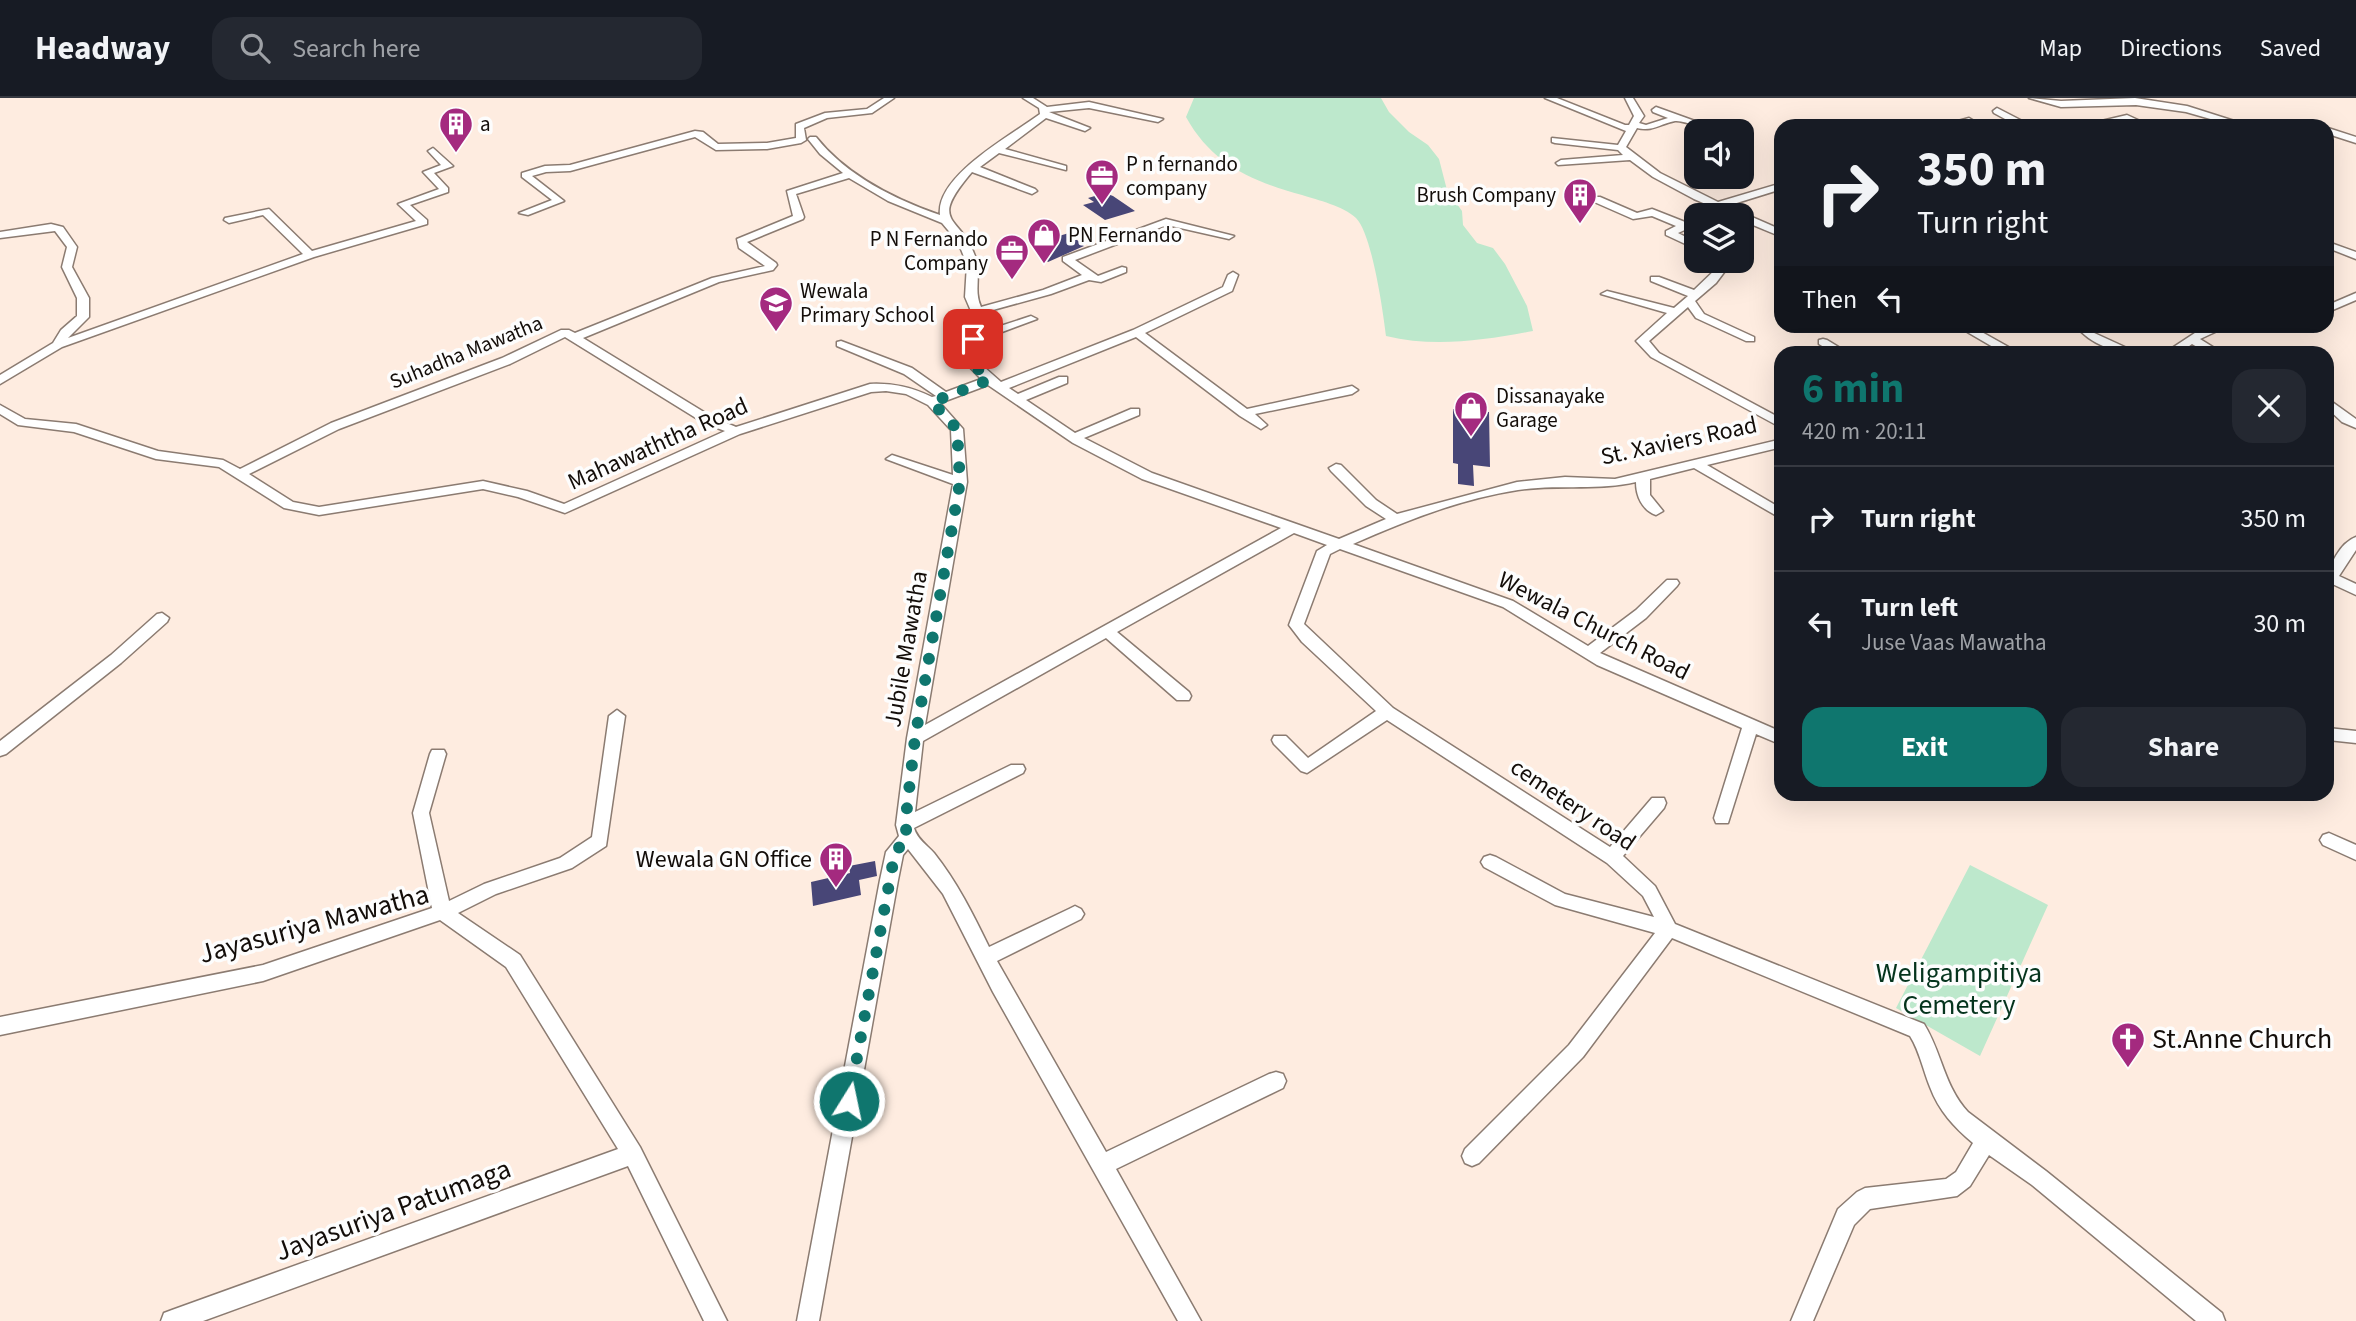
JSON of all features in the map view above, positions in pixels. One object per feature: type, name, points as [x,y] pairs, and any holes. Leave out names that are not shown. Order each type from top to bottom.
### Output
[{"type":"street","points":[[524,213],[559,201],[525,175],[545,169],[570,167],[695,134],[700,134],[716,147],[767,146],[801,140],[799,126],[825,116],[870,111],[890,98]]},
{"type":"street","points":[[1027,98],[1044,112],[1085,128]]},
{"type":"street","points":[[1549,98],[1624,128],[1647,128],[1679,117]]},
{"type":"street","points":[[1621,148],[1639,116],[1629,98]]},
{"type":"street","points":[[2033,98],[2061,104],[2132,100],[2187,109],[2221,119]]},
{"type":"street","points":[[946,221],[944,206],[948,194],[972,167],[1044,112],[1089,105],[1158,119]]},
{"type":"street","points":[[1656,110],[1684,119]]},
{"type":"street","points":[[1997,111],[2012,119]]},
{"type":"street","points":[[2334,133],[2356,140]]},
{"type":"street","points":[[813,139],[822,154],[851,174],[918,211],[946,221],[964,241],[972,264],[971,297],[977,312],[973,339],[1031,319]]},
{"type":"street","points":[[1555,140],[1621,148],[1657,174],[1716,203]]},
{"type":"street","points":[[996,149],[1063,168]]},
{"type":"street","points":[[0,380],[58,345],[310,256],[423,222],[403,204],[445,190],[428,172],[448,166],[433,151]]},
{"type":"street","points":[[1561,163],[1631,157]]},
{"type":"street","points":[[972,167],[1032,191]]},
{"type":"street","points":[[575,337],[716,280],[769,268],[772,265],[743,246],[741,241],[799,217],[792,193],[851,174]]},
{"type":"street","points":[[1731,203],[1774,189]]},
{"type":"street","points":[[1596,199],[1637,218],[1652,212],[1684,226]]},
{"type":"street","points":[[229,220],[265,211],[310,256]]},
{"type":"street","points":[[1754,220],[1774,228]]},
{"type":"street","points":[[1122,270],[1097,281],[1067,259],[1166,222],[1229,236]]},
{"type":"street","points":[[0,235],[51,226],[59,229],[72,247],[67,267],[83,298],[83,317],[65,332],[58,345]]},
{"type":"street","points":[[1684,226],[1670,233],[1684,240]]},
{"type":"street","points":[[2334,247],[2356,256]]},
{"type":"street","points":[[1717,273],[1693,298],[1642,341],[1655,355],[1774,420]]},
{"type":"street","points":[[841,344],[908,371],[938,400],[994,384],[1137,332],[1228,289],[1233,275]]},
{"type":"street","points":[[977,312],[1090,276]]},
{"type":"street","points":[[1655,279],[1693,298],[1700,316],[1749,340]]},
{"type":"street","points":[[1607,294],[1675,312]]},
{"type":"street","points":[[2334,306],[2356,296]]},
{"type":"street","name":"Suhadha Mawatha","points":[[241,473],[335,426],[447,381],[506,361],[565,332],[708,420],[736,431]]},
{"type":"street","points":[[1137,332],[1261,425]]},
{"type":"street","points":[[1976,333],[2000,346]]},
{"type":"street","points":[[2087,333],[2116,346]]},
{"type":"street","points":[[2183,346],[2204,333]]},
{"type":"street","name":"Wewala Church Road","points":[[973,339],[969,360],[994,384],[1074,438],[1147,476],[1508,604],[1589,653],[1750,728],[1774,736]]},
{"type":"street","points":[[2193,340],[2204,346]]},
{"type":"street","points":[[1823,342],[1830,346]]},
{"type":"street","points":[[1017,399],[1063,380]]},
{"type":"street","name":"Mahawaththa Road","points":[[0,409],[22,422],[76,428],[156,455],[223,464],[289,505],[319,511],[483,485],[522,494],[565,509],[736,431],[870,388],[886,387],[909,391],[938,400]]},
{"type":"street","points":[[1244,413],[1352,390]]},
{"type":"street","name":"Jubile Mawatha","points":[[808,1321],[889,880],[895,852],[907,831],[915,738],[960,482],[957,429],[938,400]]},
{"type":"street","points":[[2334,408],[2356,424]]},
{"type":"street","points":[[1074,438],[1136,412]]},
{"type":"street","name":"St. Xaviers Road","points":[[1343,544],[1396,520],[1466,498],[1517,486],[1565,481],[1615,484],[1774,445]]},
{"type":"street","points":[[892,459],[960,482]]},
{"type":"street","points":[[1696,464],[1774,510]]},
{"type":"street","points":[[1336,468],[1371,503],[1396,520]]},
{"type":"street","points":[[1643,477],[1643,496],[1657,511]]},
{"type":"street","points":[[915,738],[1294,527]]},
{"type":"street","points":[[2334,573],[2356,541]]},
{"type":"street","name":"cemetery road","points":[[1343,544],[1324,551],[1296,625],[1387,712],[1613,858],[1649,891],[1669,929]]},
{"type":"street","points":[[2334,580],[2356,590]]},
{"type":"street","points":[[1589,653],[1641,614],[1672,583]]},
{"type":"street","points":[[0,750],[116,659],[162,618]]},
{"type":"street","points":[[1107,631],[1183,696]]},
{"type":"street","points":[[1280,740],[1307,767],[1387,712]]},
{"type":"street","points":[[438,754],[421,813],[442,912],[490,890],[566,863],[600,841],[617,716]]},
{"type":"street","points":[[1722,818],[1750,728]]},
{"type":"street","points":[[2334,735],[2356,737]]},
{"type":"street","points":[[1017,769],[907,831],[930,857],[949,885],[985,958],[1190,1321]]},
{"type":"street","points":[[1613,858],[1619,846],[1658,803]]},
{"type":"street","points":[[2329,840],[2356,853]]},
{"type":"street","points":[[1490,862],[1561,900],[1669,929],[1917,1030],[1926,1042],[1938,1090],[1951,1108],[1985,1142],[2036,1176],[2214,1321]]},
{"type":"street","name":"Jayasuriya Mawatha","points":[[0,1026],[263,973],[442,912],[513,961],[633,1154],[716,1321]]},
{"type":"street","points":[[985,958],[1075,914]]},
{"type":"street","points":[[1472,1156],[1576,1051],[1669,929]]},
{"type":"street","points":[[1102,1165],[1276,1081]]},
{"type":"street","points":[[1802,1321],[1846,1217],[1865,1199],[1950,1189],[1963,1179],[1985,1142]]},
{"type":"street","name":"Jayasuriya Patumaga","points":[[172,1321],[633,1154]]},
{"type":"green space","points":[[1194,98],[1381,98],[1389,112],[1409,132],[1428,145],[1439,159],[1447,190],[1462,211],[1463,225],[1477,243],[1493,248],[1505,264],[1527,306],[1533,331],[1478,340],[1441,342],[1386,336],[1372,256],[1356,218],[1330,204],[1266,184],[1221,159],[1196,133],[1186,117]]},
{"type":"green space","name":"Weligampitiya Cemetery","points":[[1970,865],[2048,905],[1980,1056],[1896,1008]]},
{"type":"building","name":"P n fernando company","points":[[1105,193],[1135,211],[1105,220],[1083,205],[1094,202],[1088,198]]},
{"type":"building","points":[[1069,233],[1084,246],[1048,262],[1035,251],[1048,247],[1042,241]]},
{"type":"building","name":"Dissanayake Garage","points":[[1453,409],[1489,412],[1490,467],[1473,465],[1474,486],[1458,484],[1458,464],[1453,463]]},
{"type":"building","name":"Wewala GN Office","points":[[875,861],[877,876],[859,880],[861,895],[813,906],[811,882],[850,873],[849,866]]},
{"type":"place","name":"a","points":[[456,154]]},
{"type":"place","name":"P n fernando company","points":[[1102,206]]},
{"type":"place","name":"Brush Company","points":[[1580,225]]},
{"type":"place","name":"PN Fernando","points":[[1044,265]]},
{"type":"place","name":"P N Fernando Company","points":[[1012,281]]},
{"type":"place","name":"Wewala Primary School","points":[[776,333]]},
{"type":"place","name":"Dissanayake Garage","points":[[1471,438]]},
{"type":"place","name":"Wewala GN Office","points":[[836,889]]},
{"type":"place","name":"St.Anne Church","points":[[2128,1069]]},
{"type":"route","points":[[849,1101],[895,852],[908,838],[905,825],[915,738],[960,482],[957,429],[932,402],[989,380],[969,360],[973,339]]}]
